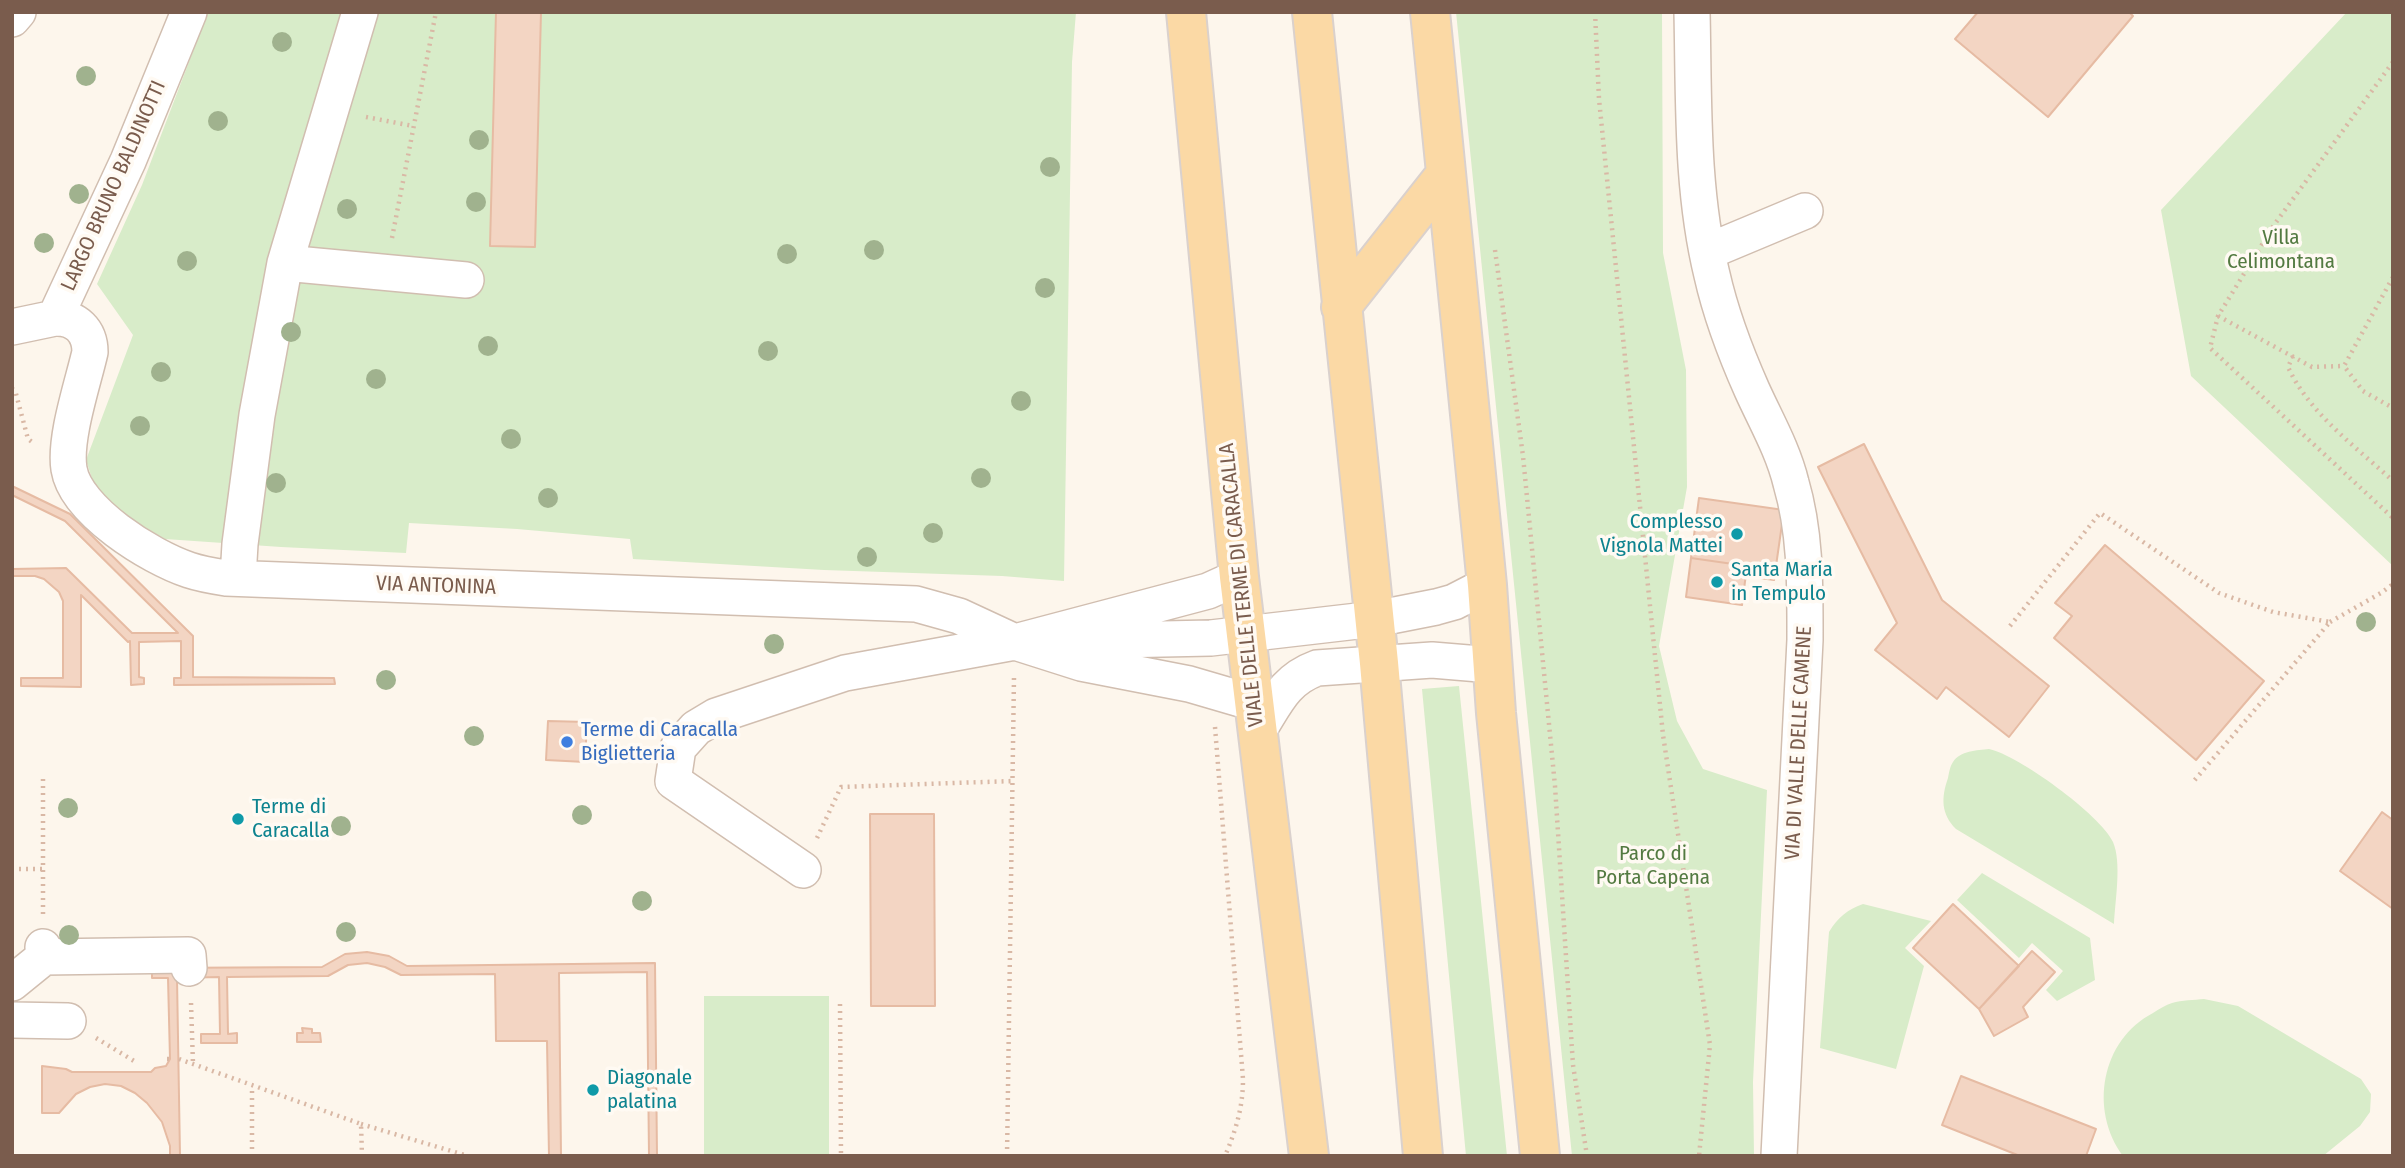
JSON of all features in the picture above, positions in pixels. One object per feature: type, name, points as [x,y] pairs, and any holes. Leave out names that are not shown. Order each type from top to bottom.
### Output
[{"type":"main road","name":"VIALE DELLE TERME DI CARACALLA","points":[[1186,12],[1239,577],[1309,1156]]},
{"type":"main road","points":[[1312,12],[1375,619],[1423,1156]]},
{"type":"main road","points":[[1430,12],[1540,1156]]},
{"type":"main road","points":[[1342,307],[1446,174]]},
{"type":"street","points":[[12,19],[18,12]]},
{"type":"street","name":"LARGO BRUNO BALDINOTTI","points":[[12,327],[55,318],[128,161],[189,12]]},
{"type":"street","points":[[238,578],[257,415],[285,263],[360,12]]},
{"type":"street","name":"VIA DI VALLE DELLE CAMENE","points":[[1692,12],[1696,183],[1707,252],[1715,288],[1733,342],[1773,433],[1791,482],[1804,565],[1805,640],[1779,1156]]},
{"type":"street","points":[[1707,252],[1805,211]]},
{"type":"street","points":[[285,263],[466,280]]},
{"type":"street","name":"VIA ANTONINA","points":[[55,318],[70,318],[87,335],[90,344],[68,455],[69,470],[81,496],[114,527],[170,563],[200,573],[238,578],[916,604],[959,616],[1015,642],[1081,663],[1189,684],[1256,717]]},
{"type":"street","points":[[803,870],[673,781],[678,748],[696,728],[716,716],[845,673],[1015,642],[1208,591],[1239,577]]},
{"type":"street","points":[[1015,642],[1183,639],[1375,619],[1454,602],[1487,585]]},
{"type":"street","points":[[1256,717],[1300,674],[1317,668],[1432,660],[1492,665]]},
{"type":"street","points":[[12,984],[44,952],[188,955],[190,985]]},
{"type":"street","points":[[12,1020],[68,1021]]},
{"type":"path","points":[[385,273],[436,12]]},
{"type":"path","points":[[1595,12],[1599,99],[1663,735],[1710,1045],[1699,1156]]},
{"type":"path","points":[[2393,62],[2274,225],[2218,316],[2210,348],[2393,518]]},
{"type":"path","points":[[331,111],[413,126]]},
{"type":"path","points":[[1493,239],[1523,456],[1555,786],[1573,1065],[1587,1156]]},
{"type":"path","points":[[2344,366],[2393,277]]},
{"type":"path","points":[[2218,316],[2312,366],[2344,366]]},
{"type":"path","points":[[2293,356],[2288,367],[2296,385],[2326,419],[2393,481]]},
{"type":"path","points":[[2344,366],[2364,391],[2393,408]]},
{"type":"path","points":[[12,389],[15,390],[28,439]]},
{"type":"path","points":[[2010,626],[2100,513],[2219,593],[2273,612],[2330,622]]},
{"type":"path","points":[[2193,782],[2330,622],[2393,584]]},
{"type":"path","points":[[1007,1156],[1015,642]]},
{"type":"path","points":[[1215,719],[1243,1079],[1243,1104],[1225,1156]]},
{"type":"path","points":[[43,779],[44,952]]},
{"type":"path","points":[[803,870],[841,787],[1013,780]]},
{"type":"path","points":[[12,869],[43,869]]},
{"type":"path","points":[[190,985],[194,1064]]},
{"type":"path","points":[[840,1003],[841,1156]]},
{"type":"path","points":[[68,1021],[134,1061]]},
{"type":"path","points":[[178,1059],[362,1124],[468,1156]]},
{"type":"path","points":[[252,1086],[252,1156]]},
{"type":"path","points":[[362,1124],[362,1156]]},
{"type":"green space","points":[[208,12],[1076,12],[1072,62],[1064,581],[633,559],[630,539],[409,523],[406,553],[165,539],[118,512],[97,494],[86,460],[133,335],[97,284],[142,185]]},
{"type":"green space","name":"Parco di Porta Capena","points":[[1456,12],[1662,12],[1663,253],[1686,370],[1687,487],[1659,646],[1677,721],[1703,769],[1767,790],[1753,1082],[1754,1156],[1572,1156]]},
{"type":"green space","name":"Villa Celimontana","points":[[2347,12],[2393,12],[2393,566],[2191,376],[2161,210]]},
{"type":"green space","points":[[1459,686],[1507,1156],[1466,1156],[1422,689]]},
{"type":"green space","points":[[1989,749],[2038,774],[2076,802],[2105,830],[2113,842],[2117,860],[2114,924],[1956,829],[1947,818],[1943,799],[1952,764],[1964,753]]},
{"type":"green space","points":[[1982,873],[2090,938],[2095,980],[2057,1001],[2046,990],[2063,971],[2032,943],[2019,958],[1957,900]]},
{"type":"green space","points":[[1863,904],[1931,921],[1905,948],[1924,966],[1896,1069],[1820,1048],[1829,932],[1843,915]]},
{"type":"green space","points":[[704,996],[829,996],[829,1156],[704,1156]]},
{"type":"green space","points":[[2204,999],[2238,1006],[2361,1079],[2371,1094],[2370,1112],[2360,1126],[2323,1156],[2123,1156],[2112,1138],[2106,1118],[2106,1077],[2112,1058],[2135,1025],[2155,1012],[2176,1002]]},
{"type":"building","points":[[496,12],[541,12],[535,247],[490,246]]},
{"type":"building","points":[[1978,12],[2129,12],[2133,16],[2048,117],[1955,39]]},
{"type":"building","points":[[1864,444],[1942,600],[2049,686],[2009,737],[1946,687],[1937,699],[1875,650],[1897,623],[1818,467]]},
{"type":"building","points":[[12,486],[70,514],[193,636],[193,677],[334,678],[335,684],[174,685],[174,678],[181,678],[181,641],[139,642],[139,677],[144,678],[144,684],[131,685],[130,641],[81,595],[81,687],[21,686],[21,678],[63,678],[63,601],[59,592],[44,579],[35,576],[12,576],[12,569],[66,568],[132,633],[178,633],[65,521],[12,495]]},
{"type":"building","name":"Complesso Vignola Mattei","points":[[1699,498],[1784,510],[1774,580],[1746,576],[1747,566],[1691,558]]},
{"type":"building","points":[[2105,545],[2264,681],[2196,760],[2054,638],[2072,616],[2055,603]]},
{"type":"building","name":"Santa Maria in Tempulo","points":[[1691,558],[1747,566],[1742,605],[1686,597]]},
{"type":"building","points":[[548,721],[587,722],[585,762],[546,760]]},
{"type":"building","points":[[2382,812],[2393,820],[2393,909],[2340,871]]},
{"type":"building","points":[[870,814],[934,814],[935,1006],[871,1006]]},
{"type":"building","points":[[1953,904],[2019,966],[1979,1009],[1913,948]]},
{"type":"building","points":[[2032,951],[2055,972],[2023,1007],[2028,1017],[1994,1036],[1979,1009]]},
{"type":"building","points":[[367,952],[389,956],[407,966],[655,963],[657,1156],[649,1156],[647,972],[559,973],[561,1156],[549,1156],[547,1041],[496,1041],[495,974],[401,975],[385,967],[367,963],[348,965],[328,976],[227,977],[228,1034],[237,1033],[237,1043],[201,1043],[201,1034],[220,1034],[219,977],[177,978],[180,1156],[170,1156],[170,1146],[162,1122],[147,1103],[121,1086],[105,1084],[90,1087],[76,1094],[59,1113],[42,1113],[42,1066],[72,1072],[151,1072],[155,1068],[166,1066],[170,1059],[168,978],[152,978],[152,968],[322,967],[345,954]]},
{"type":"building","points":[[302,1028],[312,1029],[312,1033],[320,1033],[321,1042],[297,1042],[297,1033],[303,1033]]},
{"type":"building","points":[[1961,1076],[2096,1129],[2086,1156],[2020,1156],[1942,1125]]},
{"type":"place","name":"Complesso Vignola Mattei","points":[[1737,534]]},
{"type":"place","name":"Santa Maria in Tempulo","points":[[1717,582]]},
{"type":"place","name":"Terme di Caracalla Biglietteria","points":[[567,742]]},
{"type":"place","name":"Terme di Caracalla","points":[[238,819]]},
{"type":"place","name":"Diagonale palatina","points":[[593,1090]]}]
